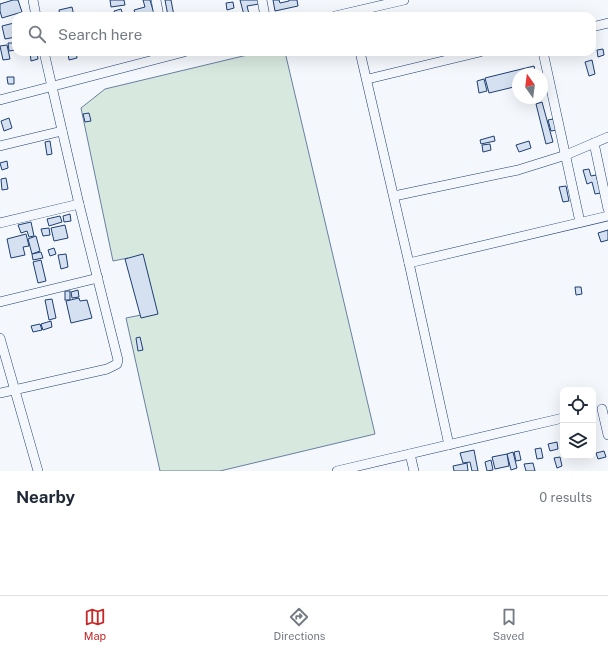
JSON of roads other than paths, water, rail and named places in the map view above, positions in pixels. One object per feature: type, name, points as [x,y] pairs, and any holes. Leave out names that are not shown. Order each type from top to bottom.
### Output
[{"type":"street","points":[[33,0],[35,12]]},
{"type":"street","points":[[156,0],[158,12]]},
{"type":"street","points":[[262,0],[264,12]]},
{"type":"street","points":[[359,12],[404,0]]},
{"type":"street","points":[[596,26],[608,23]]},
{"type":"street","points":[[0,394],[102,371],[117,364],[118,360],[79,204],[45,56]]},
{"type":"street","points":[[0,100],[161,56]]},
{"type":"street","points":[[361,56],[368,79],[449,445]]},
{"type":"street","points":[[368,79],[463,56]]},
{"type":"street","points":[[544,56],[580,222]]},
{"type":"street","points":[[0,146],[62,130]]},
{"type":"street","points":[[394,196],[518,170],[566,155],[608,137]]},
{"type":"street","points":[[594,143],[608,209]]},
{"type":"street","points":[[0,223],[79,204]]},
{"type":"street","points":[[409,263],[608,216]]},
{"type":"street","points":[[0,302],[98,278]]},
{"type":"street","points":[[0,338],[38,471]]},
{"type":"street","points":[[601,410],[608,435]]},
{"type":"street","points":[[337,471],[560,419]]},
{"type":"street","points":[[410,454],[414,471]]}]
